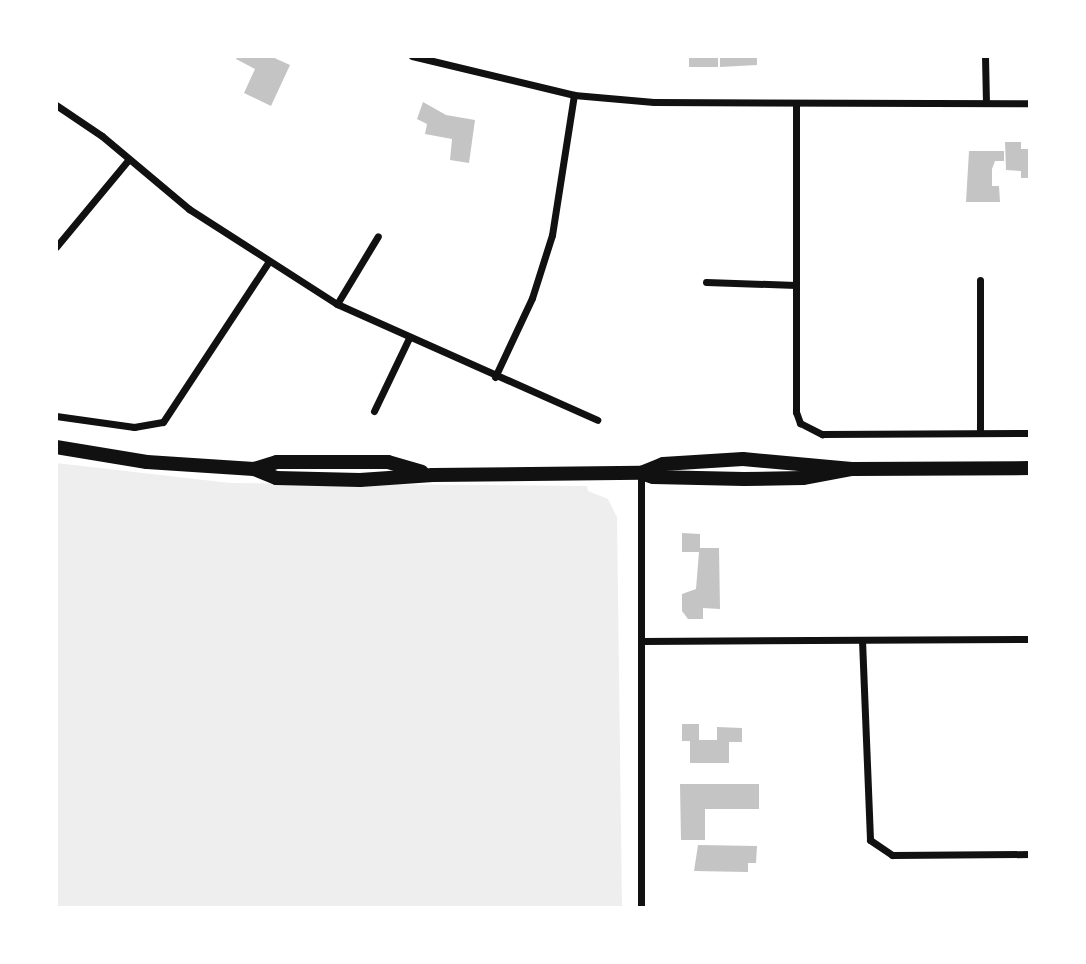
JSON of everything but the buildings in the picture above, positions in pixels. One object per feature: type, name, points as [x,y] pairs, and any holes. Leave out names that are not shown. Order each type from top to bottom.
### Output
[{"type":"main road","points":[[56,447],[147,462],[254,469],[276,478],[360,480],[433,475],[641,473],[663,464],[743,459],[852,469],[1030,468]]},
{"type":"street","points":[[412,56],[574,95],[687,104],[1030,103]]},
{"type":"street","points":[[985,56],[986,103]]},
{"type":"street","points":[[495,377],[549,246],[574,95]]},
{"type":"street","points":[[796,104],[796,412],[804,427],[822,433],[1030,433]]},
{"type":"street","points":[[56,105],[129,159],[189,209],[268,263],[337,304],[495,377],[597,420]]},
{"type":"street","points":[[56,247],[129,159]]},
{"type":"street","points":[[337,304],[378,236]]},
{"type":"street","points":[[56,416],[134,428],[163,422],[268,263]]},
{"type":"street","points":[[980,280],[980,433]]},
{"type":"street","points":[[706,282],[796,285]]},
{"type":"street","points":[[374,411],[409,338]]},
{"type":"street","points":[[641,473],[641,908]]},
{"type":"street","points":[[862,639],[870,840],[892,855],[1030,854]]},
{"type":"street","points":[[642,642],[1030,639]]},
{"type":"shaded area","points":[[56,463],[230,483],[587,486],[588,491],[608,499],[617,517],[622,908],[56,908]]}]
